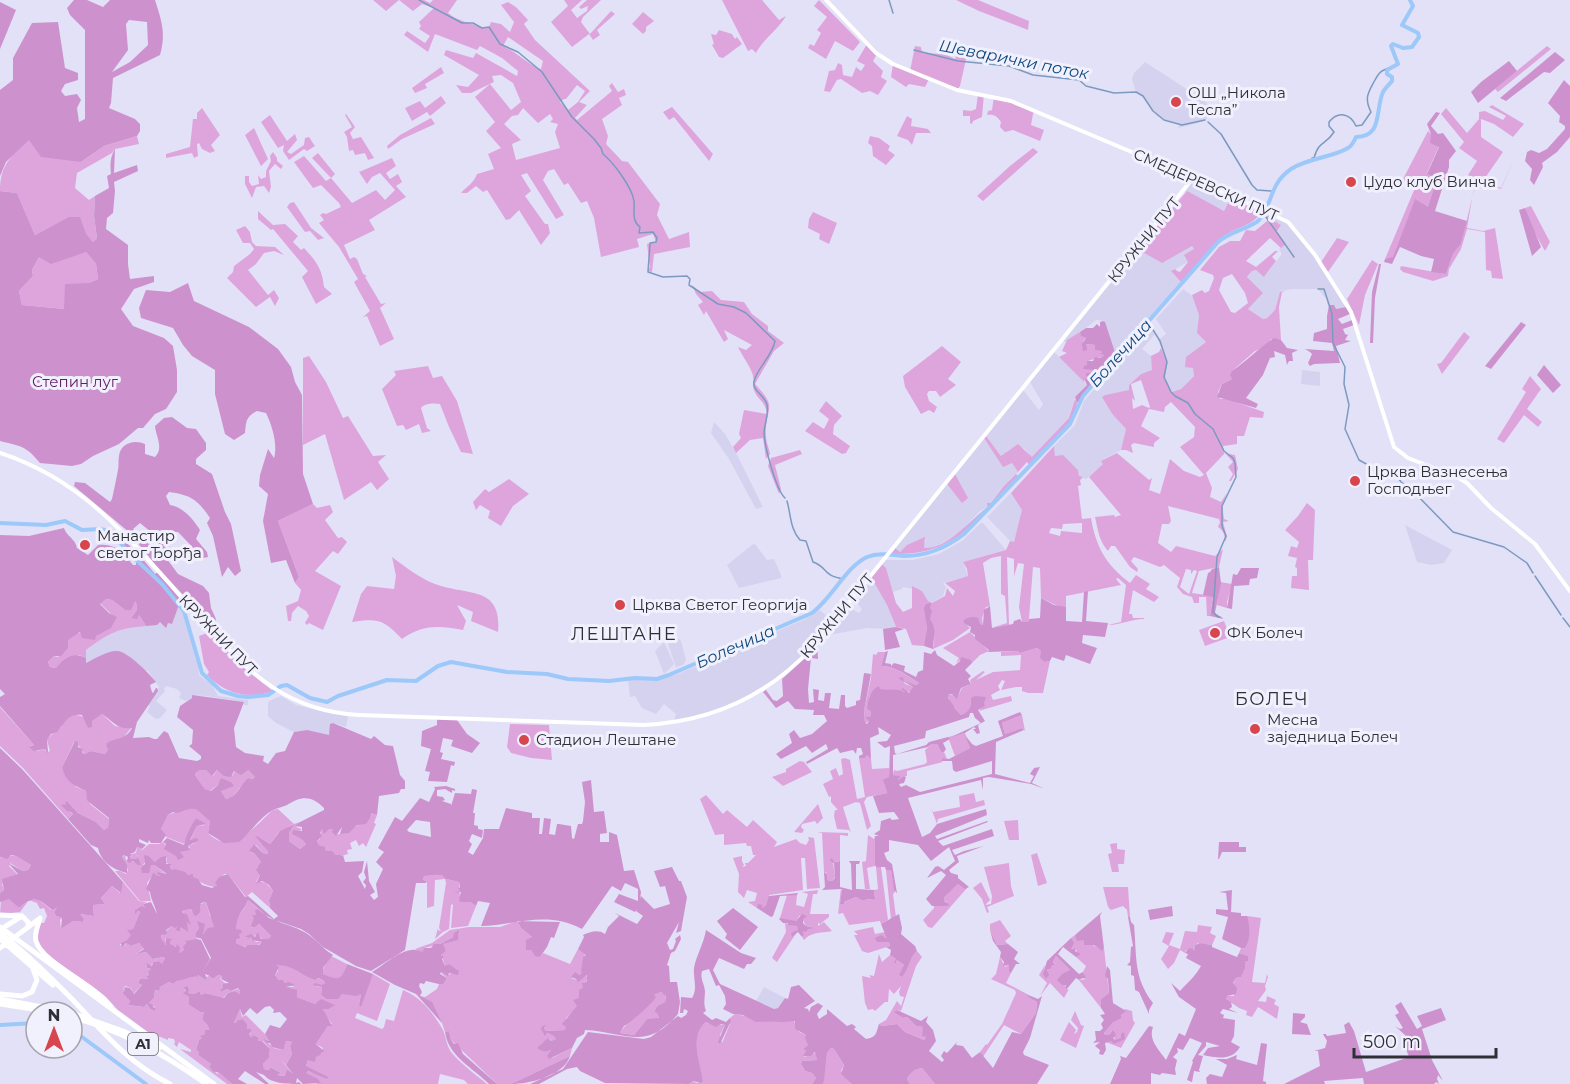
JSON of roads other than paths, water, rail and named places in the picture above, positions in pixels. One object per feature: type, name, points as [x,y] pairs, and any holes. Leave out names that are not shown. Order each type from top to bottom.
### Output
[{"type":"highway","points":[[0,915],[22,915],[28,922],[28,927]]},
{"type":"highway","points":[[0,930],[22,915]]},
{"type":"highway","points":[[0,948],[40,918],[36,936],[42,951],[101,995],[114,1011]]},
{"type":"highway","points":[[0,930],[178,1059]]},
{"type":"highway","points":[[0,930],[72,1000]]},
{"type":"highway","points":[[0,939],[72,1000]]},
{"type":"highway","points":[[0,994],[22,996],[32,992],[37,978],[27,961]]},
{"type":"highway","name":"A1","points":[[0,1001],[24,1006]]},
{"type":"highway","name":"A1","points":[[0,1001],[24,1005]]},
{"type":"highway","points":[[84,1013],[126,1057],[170,1084]]},
{"type":"highway","name":"A1","points":[[84,1018],[132,1035],[178,1059],[214,1084]]},
{"type":"highway","name":"A1","points":[[84,1019],[141,1043],[170,1058],[206,1084]]},
{"type":"main road","name":"СМЕДЕРЕВСКИ ПУТ","points":[[826,0],[876,54],[893,64],[957,90],[1011,100],[1184,174],[1192,181],[1286,220],[1296,229],[1328,273],[1349,310],[1394,447],[1408,458],[1457,477],[1471,487],[1491,508],[1536,544],[1570,591]]},
{"type":"main road","name":"КРУЖНИ ПУТ","points":[[0,453],[55,478],[83,497],[116,526],[237,658],[275,691],[315,708],[344,714],[644,725],[695,718],[723,710],[753,696],[788,672],[815,645],[1192,181]]},
{"type":"main road","points":[[1471,487],[1472,481]]},
{"type":"waterway","points":[[419,0],[462,23],[473,23],[482,28],[489,27],[500,44],[518,52],[542,72],[572,117],[594,139],[626,182],[633,195],[634,218],[640,227],[639,233],[653,232],[657,238],[656,242],[650,243],[648,272],[663,277],[687,276],[690,279],[689,285],[718,304],[734,307],[746,313],[775,341],[771,352],[755,377],[754,385],[767,405],[764,432],[766,447],[774,477],[785,498]]},
{"type":"waterway","points":[[889,0],[893,13]]},
{"type":"waterway","name":"Болечица","points":[[0,523],[46,525],[65,521],[82,530],[110,531],[131,555],[162,584],[184,611],[202,673],[221,691],[238,696],[268,695],[281,686],[287,685],[310,698],[327,702],[338,696],[387,680],[416,681],[438,666],[451,662],[507,672],[547,674],[568,679],[609,681],[635,678],[657,679],[669,675],[812,613],[852,568],[867,557],[881,554],[912,556],[928,553],[964,534],[1070,424],[1083,396],[1218,242],[1259,220],[1284,175],[1298,165],[1351,146],[1356,137],[1365,136],[1374,128],[1383,92],[1392,81],[1387,70],[1398,64],[1391,46],[1393,44],[1403,48],[1412,47],[1419,37],[1418,33],[1402,25],[1413,6],[1410,0]]},
{"type":"waterway","name":"Шеварички поток","points":[[914,50],[958,61],[1009,66],[1033,75],[1079,80],[1086,86],[1114,93],[1136,92],[1143,96],[1153,111],[1164,120],[1182,125],[1205,120]]},
{"type":"waterway","name":"Болечица","points":[[1312,158],[1320,145],[1334,132],[1329,126],[1332,118],[1344,115],[1351,118],[1356,126],[1362,125],[1371,112],[1367,99],[1370,89],[1379,74],[1389,68]]},
{"type":"waterway","name":"Шеварички поток","points":[[1208,122],[1221,134],[1252,185],[1257,190],[1271,191]]},
{"type":"waterway","points":[[1266,217],[1294,257]]},
{"type":"waterway","points":[[1318,289],[1324,289],[1332,314],[1333,343],[1345,367],[1344,384],[1349,405],[1345,429],[1359,460],[1370,466]]},
{"type":"waterway","points":[[1150,325],[1160,341],[1167,362],[1164,377],[1171,392],[1188,403],[1195,414],[1213,429],[1224,451],[1233,458],[1235,463],[1236,477],[1222,506],[1222,526],[1226,536],[1217,557],[1213,612],[1220,617]]},
{"type":"waterway","points":[[1373,470],[1393,473],[1397,476],[1453,532],[1504,547],[1527,563],[1533,573]]},
{"type":"waterway","points":[[787,501],[794,531],[800,540],[806,541],[813,562],[821,566],[828,574],[844,579]]},
{"type":"waterway","points":[[1535,576],[1561,615]]},
{"type":"waterway","points":[[1563,618],[1570,627]]},
{"type":"waterway","points":[[0,1025],[24,1024]]},
{"type":"waterway","points":[[84,1038],[146,1084]]},
{"type":"place","name":"ОШ „Никола Тесла”","points":[[1176,102]]},
{"type":"place","name":"Џудо клуб Винча","points":[[1351,182]]},
{"type":"place","name":"Црква Вазнесења Господњег","points":[[1355,481]]},
{"type":"place","name":"Манастир светог Ђорђа","points":[[85,545]]},
{"type":"place","name":"Црква Светог Георгија","points":[[620,605]]},
{"type":"place","name":"ФК Болеч","points":[[1215,633]]},
{"type":"place","name":"Месна заједница Болеч","points":[[1255,729]]},
{"type":"place","name":"Стадион Лештане","points":[[524,740]]},
{"type":"district","name":"ЛЕШТАНЕ","points":[[624,634]]},
{"type":"district","name":"БОЛЕЧ","points":[[1272,699]]},
{"type":"park label","name":"Степин луг","points":[[75,382]]}]
